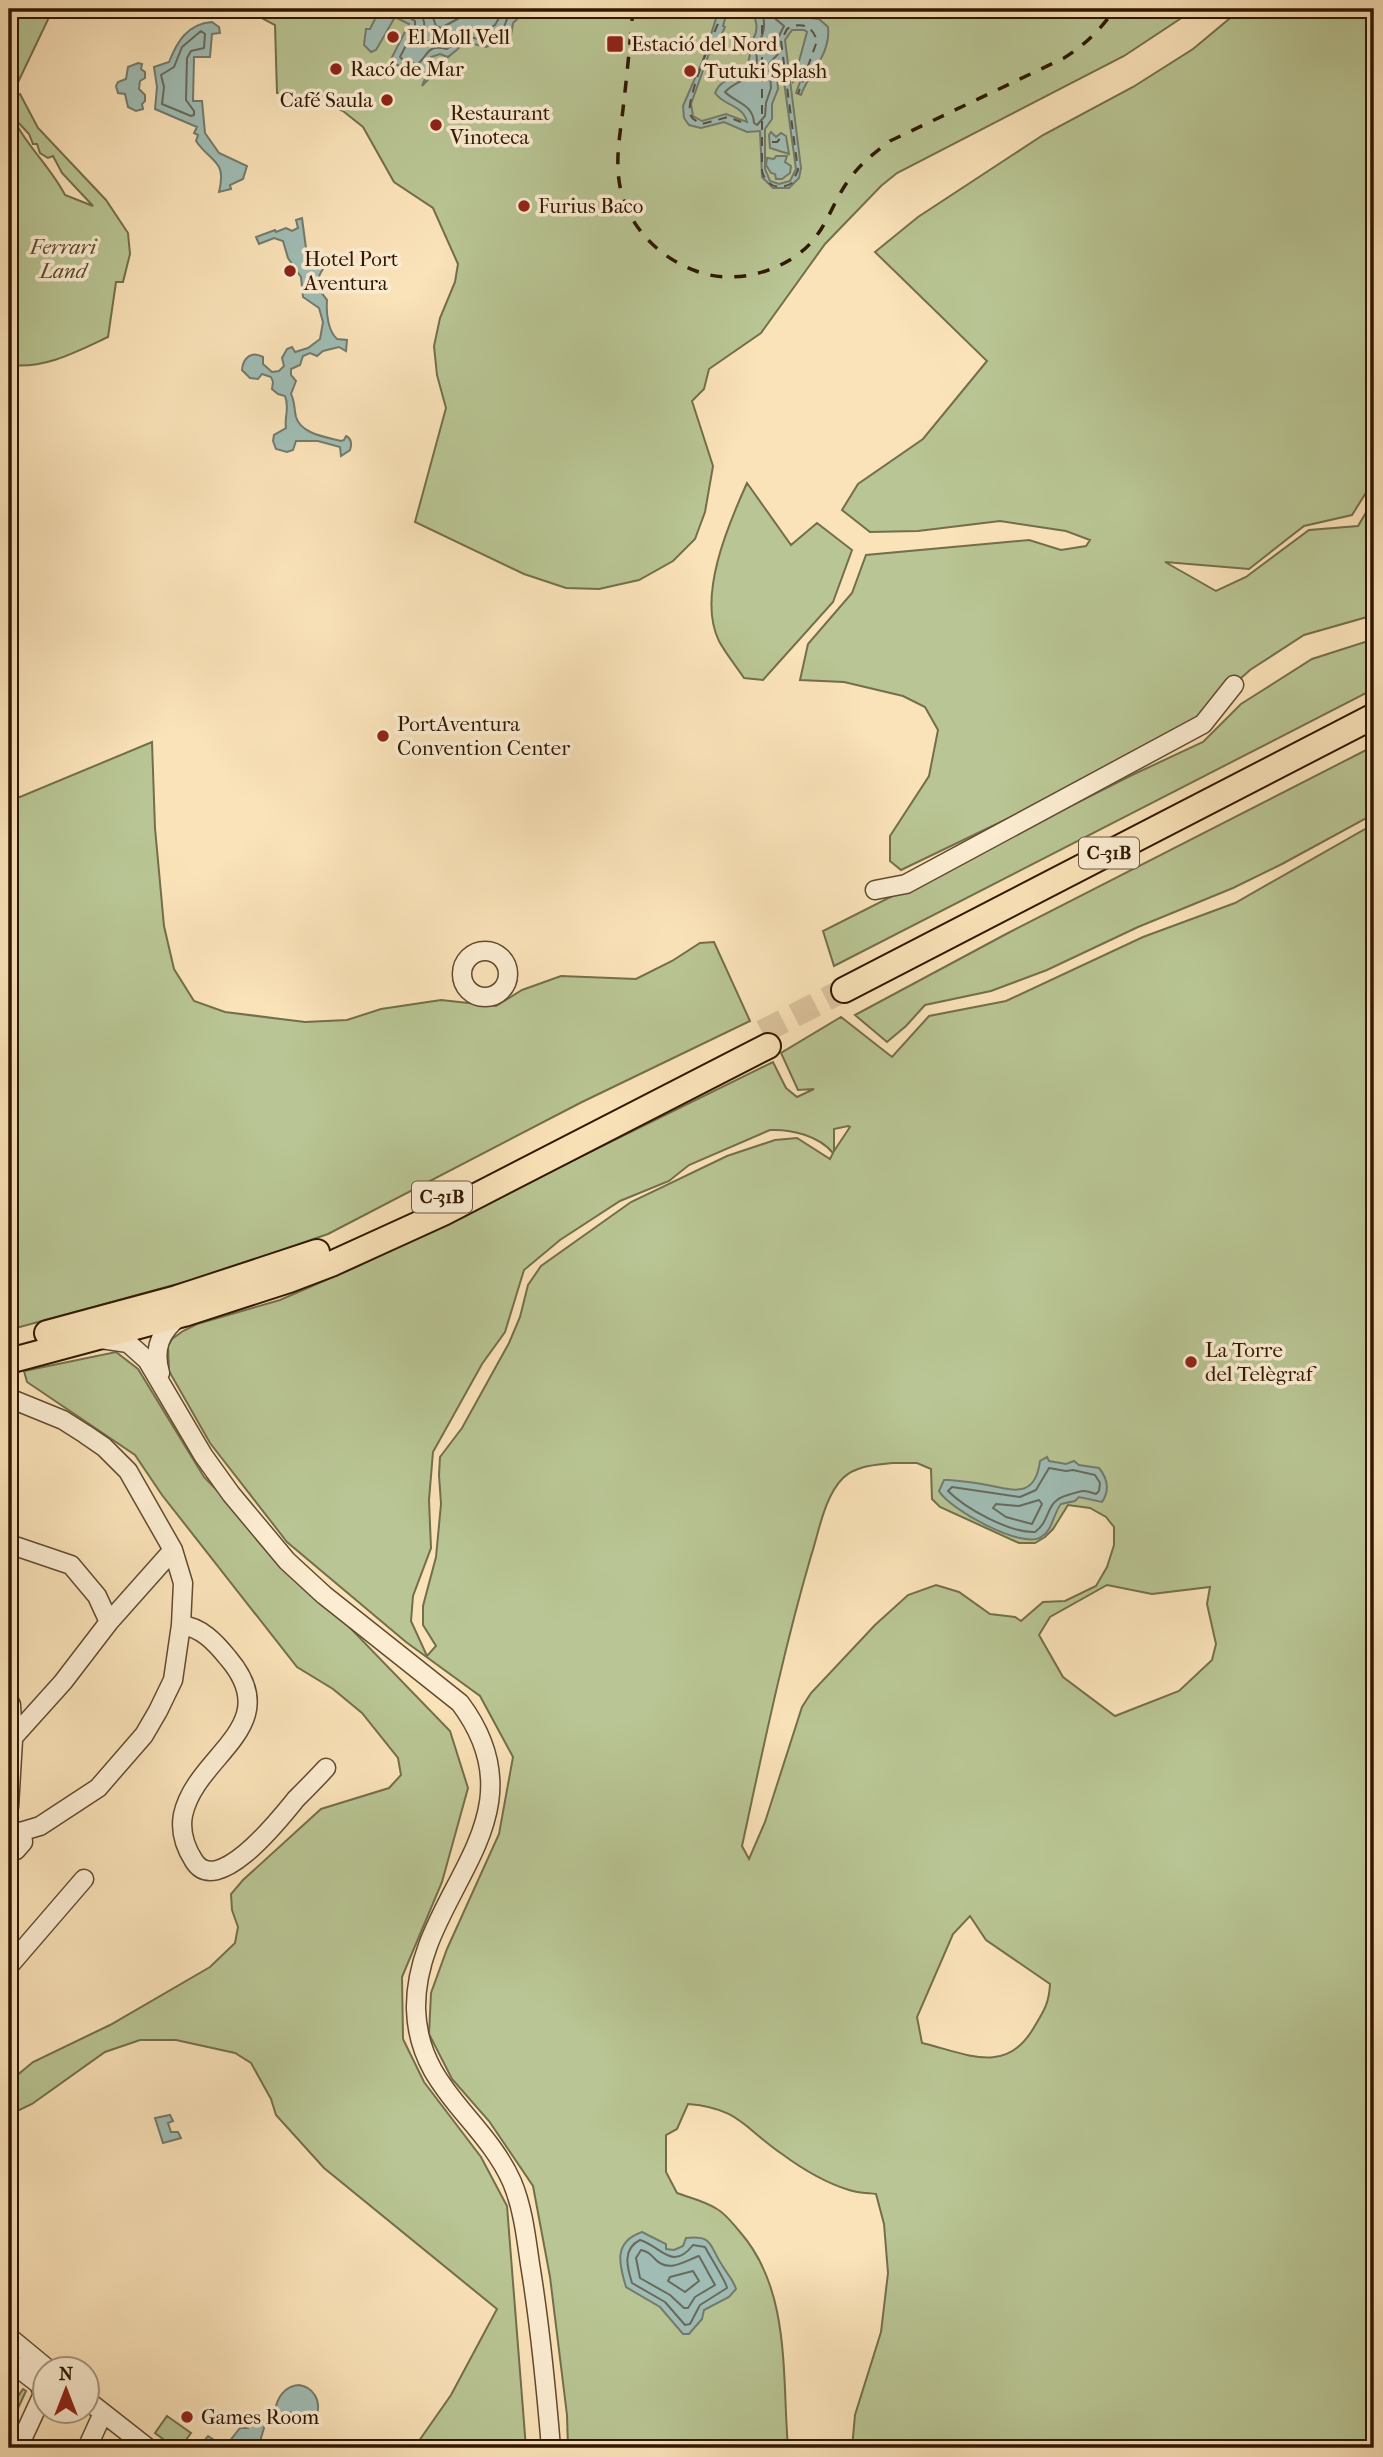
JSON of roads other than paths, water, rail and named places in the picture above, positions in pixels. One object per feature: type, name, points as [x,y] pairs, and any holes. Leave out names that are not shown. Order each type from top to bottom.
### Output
[{"type":"highway","name":"C-31B","points":[[1374,716],[846,997],[1374,734]]},
{"type":"highway","name":"C-31B","points":[[9,1343],[177,1298],[307,1256],[438,1198],[765,1039],[421,1223],[299,1276],[184,1314],[9,1361]]},
{"type":"street","points":[[875,890],[906,884],[1203,724],[1234,685]]},
{"type":"street","points":[[170,1400],[157,1365],[157,1345],[167,1329],[184,1314]]},
{"type":"street","points":[[94,1338],[128,1343],[147,1360],[203,1455],[231,1494],[287,1561],[324,1595],[460,1703],[483,1741],[489,1763],[487,1815],[478,1842],[427,1947],[416,1988],[416,2012],[424,2056],[437,2080],[500,2161],[518,2199],[534,2289],[551,2448]]},
{"type":"street","points":[[9,1398],[62,1420],[104,1447],[128,1471],[173,1550],[183,1583],[181,1625],[173,1680],[144,1735],[98,1788],[40,1826],[37,1832],[13,1835]]},
{"type":"street","points":[[9,1545],[71,1565],[97,1596],[109,1622]]},
{"type":"street","points":[[11,1741],[77,1665],[109,1622],[173,1550]]},
{"type":"street","points":[[181,1625],[194,1627],[226,1655],[244,1681],[249,1705],[246,1719],[192,1793],[183,1814],[182,1834],[197,1866],[206,1870],[217,1869],[243,1856],[326,1769]]},
{"type":"street","points":[[9,1701],[9,1807]]},
{"type":"street","points":[[9,1966],[84,1879]]},
{"type":"street","points":[[9,2337],[32,2356]]},
{"type":"street","points":[[9,2361],[32,2379]]},
{"type":"street","points":[[87,2448],[103,2413],[148,2448]]},
{"type":"street","points":[[18,2448],[32,2418]]},
{"type":"water","points":[[380,9],[528,9],[513,23],[511,35],[486,47],[466,42],[448,57],[440,54],[431,57],[428,66],[435,72],[422,86],[427,74],[409,67],[407,70],[390,61],[409,24],[395,17],[376,50],[371,52],[364,45],[366,29],[370,29]]},
{"type":"water","points":[[719,9],[728,9],[723,26],[725,27],[716,47],[711,48],[691,104],[693,116],[702,121],[726,114],[747,122],[742,112],[715,93],[719,86],[747,69],[750,54],[742,45],[745,40],[753,39],[756,31],[752,9],[774,9],[783,15],[819,19],[828,27],[823,55],[801,95],[796,93],[803,74],[793,82],[793,72],[798,65],[807,32],[792,30],[785,40],[801,168],[799,178],[789,188],[773,188],[762,177],[760,131],[747,132],[724,122],[701,128],[689,125],[684,118],[683,106],[703,60]],"holes":[[[778,62],[796,169],[790,181],[779,184],[770,181],[765,169],[765,129],[772,119],[772,104],[778,89]]]},
{"type":"water","points":[[212,22],[219,27],[220,33],[212,34],[210,57],[194,57],[193,101],[202,101],[205,133],[219,153],[247,166],[243,179],[230,185],[231,189],[219,192],[219,168],[196,141],[198,135],[194,133],[197,127],[155,109],[157,87],[154,67],[169,62],[180,41],[190,30],[203,23]]},
{"type":"water","points":[[142,64],[141,69],[145,72],[139,89],[145,95],[145,101],[142,104],[143,109],[136,111],[128,107],[125,94],[118,93],[116,86],[118,82],[126,79],[128,67]]},
{"type":"water","points":[[771,132],[776,137],[781,133],[786,136],[789,154],[770,148]]},
{"type":"water","points":[[776,156],[787,156],[785,162],[791,166],[790,173],[782,179],[776,179],[766,165],[767,158],[774,159]]},
{"type":"water","points":[[302,218],[307,256],[323,269],[318,285],[327,300],[330,327],[337,339],[347,340],[346,351],[339,347],[323,351],[317,356],[310,353],[303,356],[300,365],[291,369],[291,375],[296,381],[291,394],[296,417],[308,431],[341,441],[346,436],[349,439],[350,450],[341,456],[340,447],[318,441],[296,441],[293,450],[287,452],[276,449],[274,435],[286,428],[285,396],[272,389],[271,377],[262,374],[258,379],[250,378],[242,370],[246,359],[255,355],[263,357],[263,364],[272,372],[279,371],[284,366],[282,358],[287,349],[292,347],[295,352],[308,348],[320,339],[323,322],[319,308],[303,297],[301,277],[288,258],[283,241],[274,238],[259,244],[256,237],[286,228],[292,231],[298,228],[296,220]]},
{"type":"water","points":[[1047,1457],[1049,1461],[1066,1464],[1074,1461],[1079,1465],[1099,1468],[1106,1480],[1107,1489],[1102,1502],[1079,1497],[1075,1501],[1061,1504],[1048,1530],[1041,1537],[1019,1538],[987,1526],[957,1508],[939,1491],[944,1480],[1011,1489],[1027,1487],[1037,1474],[1040,1461]]},
{"type":"water","points":[[170,2115],[173,2121],[168,2123],[171,2132],[178,2132],[181,2138],[163,2143],[155,2118]]},
{"type":"water","points":[[642,2232],[666,2244],[666,2249],[674,2250],[683,2246],[686,2238],[706,2240],[735,2285],[736,2289],[729,2297],[704,2310],[702,2319],[689,2334],[683,2334],[660,2307],[626,2287],[620,2262],[622,2248],[633,2236]]},
{"type":"water","points":[[299,2385],[308,2388],[315,2395],[317,2414],[307,2418],[275,2411],[282,2393]]},
{"type":"water","points":[[256,2417],[263,2420],[264,2428],[258,2448],[198,2448],[208,2436],[219,2443],[228,2443],[240,2428],[248,2428],[249,2423]]},
{"type":"tunnel","points":[[762,1032],[844,990]]},
{"type":"railway","points":[[633,9],[618,153],[624,202],[641,232],[665,255],[696,271],[720,277],[758,273],[793,258],[804,250],[819,232],[852,175],[890,141],[1064,58],[1092,36],[1115,9]]},
{"type":"place","name":"El Moll Vell","points":[[393,37]]},
{"type":"place","name":"Estació del Nord","points":[[615,44]]},
{"type":"place","name":"Racó de Mar","points":[[336,69]]},
{"type":"place","name":"Tutuki Splash","points":[[690,71]]},
{"type":"place","name":"Café Saula","points":[[387,100]]},
{"type":"place","name":"Restaurant Vinoteca","points":[[436,125]]},
{"type":"place","name":"Furius Baco","points":[[524,206]]},
{"type":"place","name":"Hotel Port Aventura","points":[[290,271]]},
{"type":"place","name":"PortAventura Convention Center","points":[[383,736]]},
{"type":"place","name":"La Torre del Telègraf","points":[[1191,1362]]},
{"type":"place","name":"Games Room","points":[[187,2417]]},
{"type":"park label","name":"Ferrari Land","points":[[63,259]]}]
